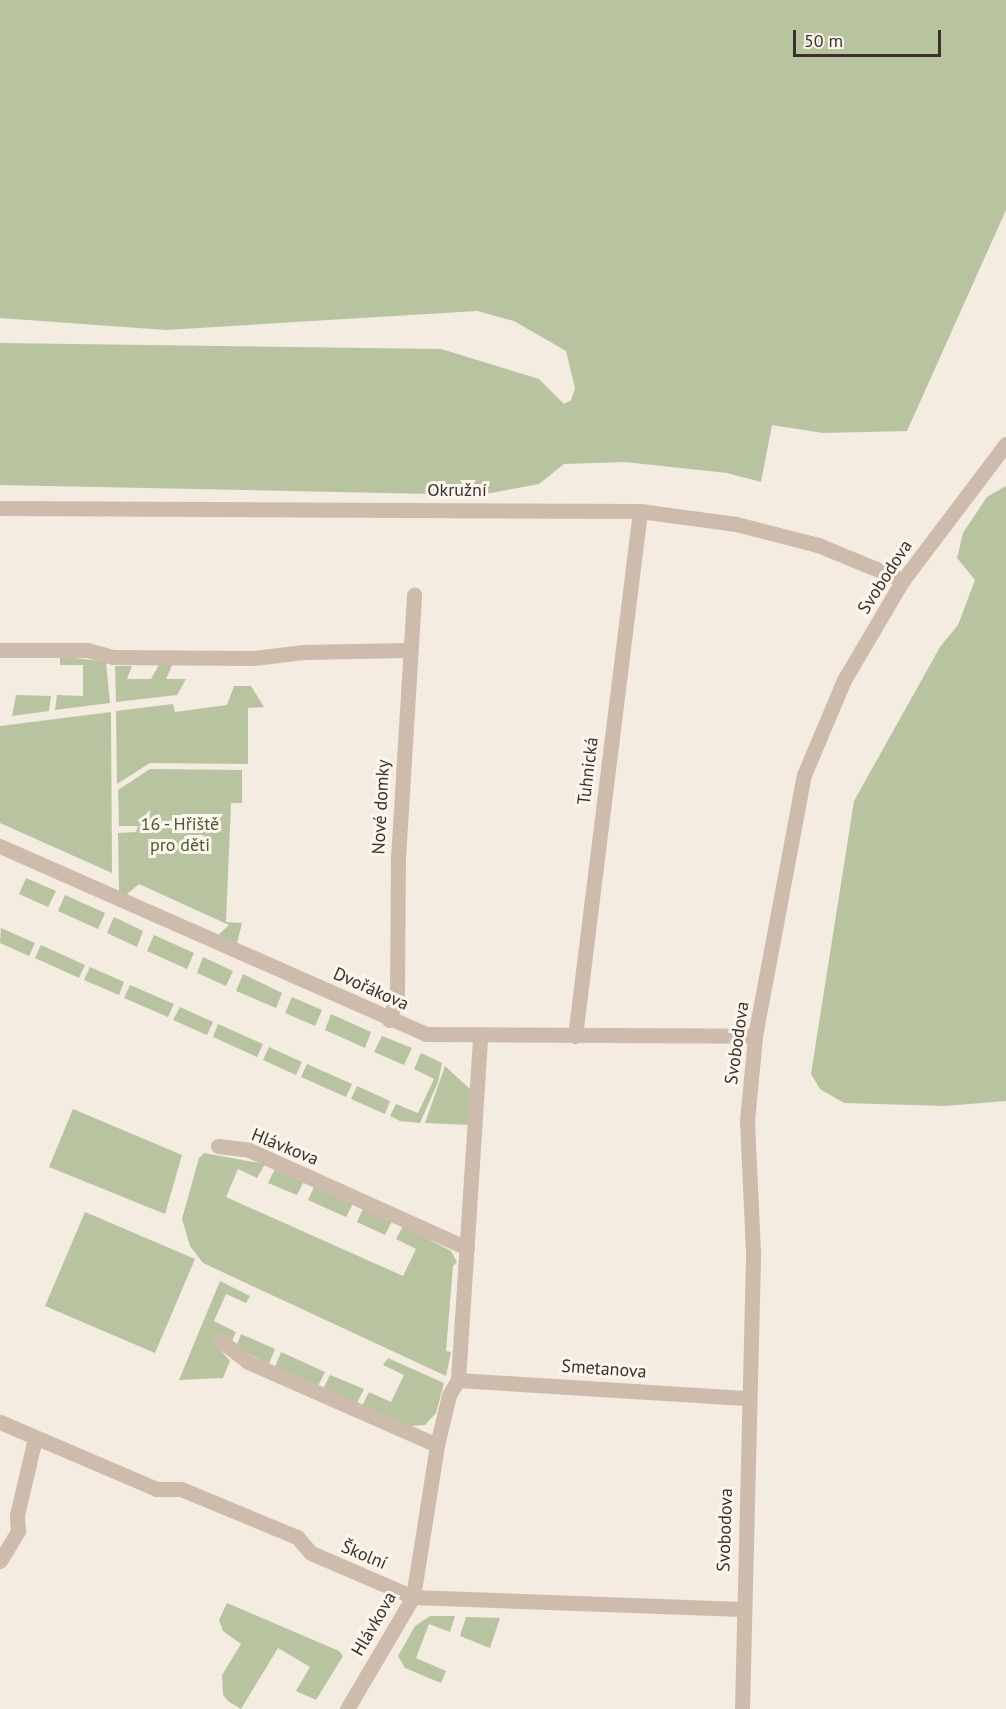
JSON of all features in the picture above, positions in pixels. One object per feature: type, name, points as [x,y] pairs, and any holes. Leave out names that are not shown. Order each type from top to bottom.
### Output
[{"type":"street","name":"Svobodova","points":[[742,1709],[742,1609],[753,1252],[747,1121],[755,1036],[804,775],[844,680],[903,579],[1006,444]]},
{"type":"street","name":"Okružní","points":[[0,508],[640,511],[736,524],[818,545],[903,579]]},
{"type":"street","name":"Tuhnická","points":[[575,1036],[640,511]]},
{"type":"street","name":"Nové domky","points":[[389,1020],[397,995],[398,858],[407,650],[414,594]]},
{"type":"street","points":[[0,650],[87,650],[113,657],[254,658],[303,652],[407,650]]},
{"type":"street","name":"Dvořákova","points":[[0,846],[389,1020],[426,1034],[755,1036]]},
{"type":"street","name":"Hlávkova","points":[[347,1709],[413,1597],[437,1446],[449,1395],[458,1380],[480,1036]]},
{"type":"street","name":"Hlávkova","points":[[218,1146],[249,1150],[467,1248]]},
{"type":"street","points":[[220,1340],[248,1362],[437,1446]]},
{"type":"street","name":"Smetanova","points":[[458,1380],[748,1398]]},
{"type":"street","name":"Školní","points":[[0,1422],[156,1489],[181,1489],[297,1537],[311,1553],[413,1597],[742,1609]]},
{"type":"street","points":[[0,1561],[18,1531],[17,1515],[35,1438]]},
{"type":"green space","points":[[0,0],[1006,0],[1006,210],[907,431],[823,433],[772,425],[761,482],[727,473],[625,462],[564,464],[539,484],[480,495],[0,485],[0,343],[441,349],[539,379],[564,404],[571,400],[575,388],[566,351],[514,321],[477,311],[166,330],[0,318]]},
{"type":"green space","points":[[1006,486],[1006,1101],[945,1106],[844,1103],[820,1089],[811,1074],[854,801],[940,647],[958,625],[975,580],[957,558],[963,533],[987,497]]},
{"type":"green space","points":[[60,656],[106,662],[110,703],[55,710],[57,695],[83,696],[83,665],[60,665]]},
{"type":"green space","points":[[160,663],[173,663],[166,679],[186,679],[177,695],[116,702],[115,666],[132,666],[127,679],[151,679]]},
{"type":"green space","points":[[234,686],[251,686],[264,707],[248,708],[248,764],[150,763],[117,784],[116,711],[173,704],[175,712],[227,705]]},
{"type":"green space","points":[[16,695],[51,696],[49,711],[12,716]]},
{"type":"green space","points":[[111,712],[112,873],[0,823],[0,726]]},
{"type":"green space","name":"16 - Hřiště pro děti","points":[[150,769],[242,770],[242,803],[231,803],[226,922],[242,923],[237,943],[216,937],[229,925],[139,884],[126,895],[119,893],[118,833],[136,832],[138,826],[119,826],[118,790]]},
{"type":"green space","points":[[26,878],[56,891],[48,907],[19,894]]},
{"type":"green space","points":[[65,895],[105,913],[98,929],[58,911]]},
{"type":"green space","points":[[114,917],[143,931],[137,947],[107,933]]},
{"type":"green space","points":[[1,928],[35,943],[29,956],[0,943]]},
{"type":"green space","points":[[154,935],[194,953],[187,969],[147,951]]},
{"type":"green space","points":[[41,945],[85,965],[79,978],[35,958]]},
{"type":"green space","points":[[203,957],[233,971],[226,986],[197,973]]},
{"type":"green space","points":[[90,967],[124,982],[119,995],[84,980]]},
{"type":"green space","points":[[243,974],[282,993],[276,1008],[236,991]]},
{"type":"green space","points":[[130,985],[174,1004],[168,1017],[124,998]]},
{"type":"green space","points":[[292,997],[322,1010],[315,1026],[285,1013]]},
{"type":"green space","points":[[180,1007],[213,1022],[207,1035],[173,1020]]},
{"type":"green space","points":[[331,1014],[371,1032],[365,1048],[325,1030]]},
{"type":"green space","points":[[218,1024],[263,1044],[257,1057],[213,1037]]},
{"type":"green space","points":[[382,1036],[412,1048],[404,1065],[374,1052]]},
{"type":"green space","points":[[269,1047],[302,1062],[296,1075],[263,1060]]},
{"type":"green space","points":[[421,1053],[442,1063],[438,1082],[420,1123],[400,1121],[390,1116],[396,1104],[418,1113],[434,1079],[414,1069]]},
{"type":"green space","points":[[307,1064],[352,1084],[346,1097],[301,1077]]},
{"type":"green space","points":[[445,1066],[471,1090],[470,1125],[425,1123]]},
{"type":"green space","points":[[357,1086],[390,1101],[385,1114],[351,1099]]},
{"type":"green space","points":[[73,1109],[182,1155],[165,1214],[49,1167]]},
{"type":"green space","points":[[204,1153],[265,1164],[257,1178],[238,1169],[226,1197],[403,1276],[416,1249],[396,1239],[403,1226],[451,1251],[457,1262],[453,1266],[446,1351],[451,1352],[446,1376],[203,1263],[190,1246],[182,1219],[199,1158]]},
{"type":"green space","points":[[275,1169],[304,1181],[297,1195],[268,1183]]},
{"type":"green space","points":[[314,1187],[353,1204],[346,1217],[308,1200]]},
{"type":"green space","points":[[363,1209],[392,1221],[385,1235],[357,1222]]},
{"type":"green space","points":[[85,1212],[195,1259],[155,1353],[45,1306]]},
{"type":"green space","points":[[220,1281],[250,1296],[246,1303],[226,1294],[214,1321],[236,1332],[231,1343],[221,1334],[213,1341],[230,1361],[223,1378],[179,1380]]},
{"type":"green space","points":[[241,1334],[275,1349],[269,1364],[236,1347]]},
{"type":"green space","points":[[281,1352],[325,1372],[318,1386],[275,1367]]},
{"type":"green space","points":[[388,1358],[444,1383],[436,1413],[425,1425],[411,1426],[362,1406],[369,1392],[391,1402],[404,1375],[383,1365]]},
{"type":"green space","points":[[330,1375],[364,1389],[357,1403],[323,1389]]},
{"type":"green space","points":[[227,1603],[339,1651],[343,1656],[316,1700],[296,1691],[310,1667],[278,1648],[241,1709],[228,1701],[223,1695],[222,1675],[241,1644],[223,1631],[219,1620]]},
{"type":"green space","points":[[430,1616],[455,1616],[450,1632],[429,1624],[416,1658],[446,1671],[441,1683],[405,1668],[398,1656],[415,1626]]},
{"type":"green space","points":[[466,1617],[500,1618],[490,1648],[460,1636]]}]
